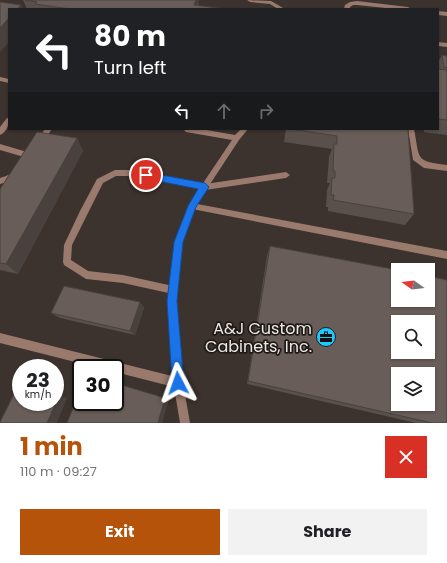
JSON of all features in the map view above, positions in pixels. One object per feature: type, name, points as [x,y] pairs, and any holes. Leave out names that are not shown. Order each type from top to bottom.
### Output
[{"type":"street","points":[[250,0],[271,3],[280,8]]},
{"type":"street","points":[[347,8],[352,3],[357,2],[401,8]]},
{"type":"street","points":[[0,132],[8,121]]},
{"type":"street","points":[[0,181],[8,179],[16,174],[48,130]]},
{"type":"street","points":[[192,130],[236,138]]},
{"type":"street","points":[[185,423],[178,383],[172,301],[179,242],[192,206],[236,138],[244,130]]},
{"type":"street","points":[[411,130],[416,158],[424,165],[447,168]]},
{"type":"street","points":[[0,147],[27,161]]},
{"type":"street","points":[[173,290],[123,280],[86,275],[67,262],[68,245],[100,181],[115,173],[132,173],[205,187],[286,174]]},
{"type":"street","points":[[192,206],[447,255]]},
{"type":"street","points":[[0,338],[178,383]]},
{"type":"building","points":[[25,0],[196,0],[194,5],[218,8],[63,8],[35,4],[37,2]]},
{"type":"building","points":[[0,2],[21,5],[18,8],[8,8],[8,19],[0,28]]},
{"type":"building","points":[[442,55],[447,56],[447,68],[444,67]]},
{"type":"building","points":[[439,69],[447,70],[447,120],[439,119]]},
{"type":"building","points":[[298,130],[408,130],[414,214],[333,200],[334,195],[331,195],[332,178],[335,178],[335,171],[333,171],[334,144],[337,144],[337,136]]},
{"type":"building","points":[[37,132],[77,138],[6,264],[0,263],[0,189]]},
{"type":"building","name":"A&J Custom Cabinets, Inc.","points":[[270,246],[391,269],[391,307],[435,307],[435,277],[447,280],[447,423],[432,423],[248,381]]},
{"type":"building","points":[[64,286],[140,302],[130,331],[51,313]]},
{"type":"building","points":[[124,386],[165,398],[158,423],[67,423],[72,410],[124,411]]},
{"type":"building","points":[[12,398],[12,411],[52,411],[47,423],[0,422]]},
{"type":"place","name":"A&J Custom Cabinets, Inc.","points":[[326,337]]},
{"type":"route","points":[[146,175],[205,187],[192,206],[179,242],[172,301],[178,383]]}]
